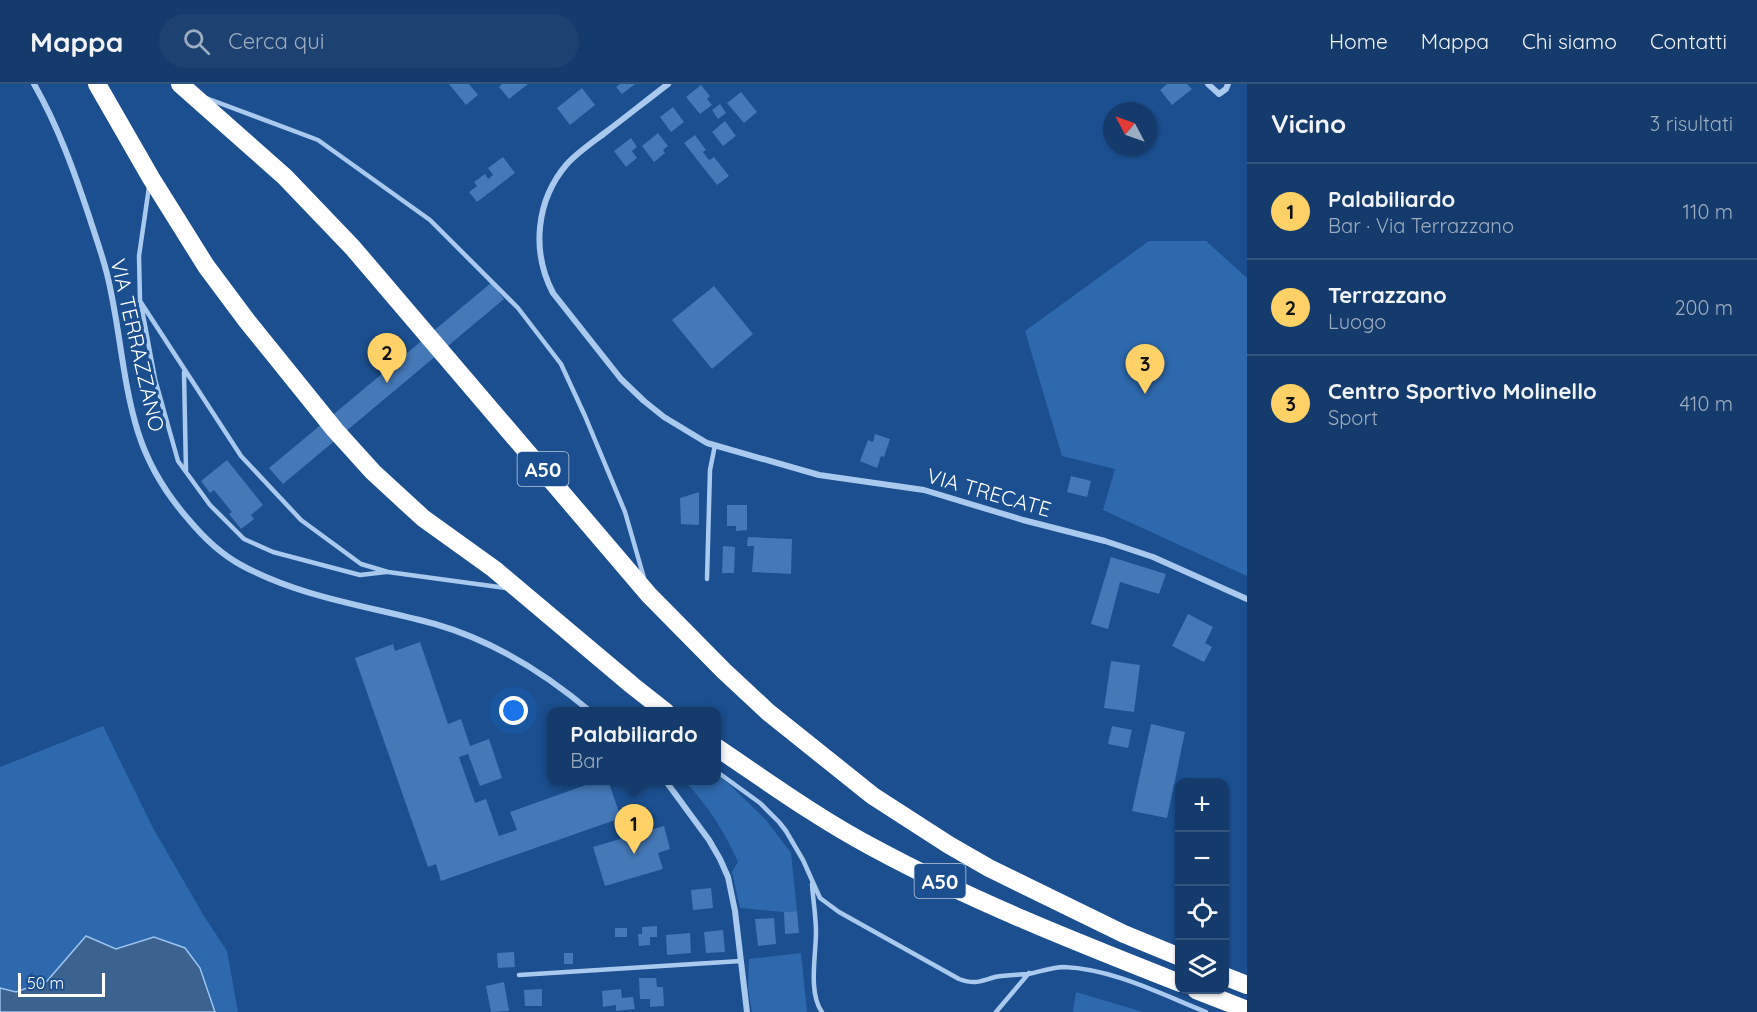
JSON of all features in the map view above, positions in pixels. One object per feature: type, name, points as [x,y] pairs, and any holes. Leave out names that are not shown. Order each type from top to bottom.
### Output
[{"type":"highway","points":[[97,84],[150,178],[206,266],[335,430],[373,472],[423,518],[494,569],[661,707]]},
{"type":"highway","name":"A50","points":[[183,87],[285,177],[353,248],[649,595],[768,712],[873,796],[949,845],[989,868],[1124,934],[1175,955]]},
{"type":"highway","name":"A50","points":[[721,750],[831,823],[874,848],[1011,914],[1175,981]]},
{"type":"highway","points":[[1229,978],[1247,985]]},
{"type":"highway","points":[[1206,994],[1247,1010]]},
{"type":"street","name":"VIA TERRAZZANO","points":[[34,84],[49,111],[74,171],[106,272],[125,377],[139,435],[161,482],[180,510],[199,532],[217,549],[241,565],[295,589],[435,624],[477,639],[545,675],[586,707]]},
{"type":"street","name":"VIA TRECATE","points":[[668,84],[577,154],[563,169],[550,190],[542,211],[539,228],[540,250],[546,277],[553,293],[621,379],[644,401],[700,440],[715,445],[819,475],[924,490],[1023,520],[1105,541],[1153,558],[1247,599]]},
{"type":"street","points":[[1208,84],[1219,94],[1228,84]]},
{"type":"street","points":[[669,785],[709,840],[728,877],[735,911],[747,1012]]},
{"type":"lane","points":[[183,87],[318,140],[430,220],[518,308],[561,364],[585,416],[625,512],[649,595]]},
{"type":"lane","points":[[150,178],[139,255],[140,301],[155,379],[178,461],[210,505],[244,538],[273,552],[360,575],[388,572]]},
{"type":"lane","points":[[140,301],[184,372],[241,456],[301,520],[361,564],[388,572],[519,590]]},
{"type":"lane","points":[[184,372],[186,472]]},
{"type":"lane","points":[[707,579],[710,470],[715,445]]},
{"type":"lane","points":[[721,774],[760,803],[779,822],[803,860],[820,898],[839,912],[959,980],[978,982],[994,977],[1029,974],[1061,967],[1083,969],[1139,985],[1206,1012]]},
{"type":"lane","points":[[812,881],[816,929],[814,988],[818,1006],[822,1012]]},
{"type":"lane","points":[[519,975],[741,961]]},
{"type":"lane","points":[[996,1012],[1029,974]]},
{"type":"shaded area","points":[[1149,241],[1206,241],[1247,278],[1247,576],[1103,510],[1115,469],[1062,456],[1025,331]]},
{"type":"shaded area","points":[[103,726],[153,828],[227,951],[238,1012],[215,1012],[200,968],[185,948],[154,937],[116,949],[86,936],[47,981],[16,992],[0,988],[0,767]]},
{"type":"shaded area","points":[[721,778],[766,820],[791,853],[797,911],[740,908],[732,872],[738,862],[715,819],[688,785],[721,785]]},
{"type":"shaded area","points":[[86,936],[116,949],[154,937],[185,948],[200,968],[215,1012],[0,1012],[0,988],[16,992],[47,981]]},
{"type":"shaded area","points":[[801,953],[807,1012],[752,1012],[748,989],[749,959]]},
{"type":"shaded area","points":[[1076,992],[1143,1012],[1073,1012]]},
{"type":"building","points":[[449,84],[469,84],[478,95],[466,105]]},
{"type":"building","points":[[502,84],[528,84],[509,99],[499,87]]},
{"type":"building","points":[[620,84],[635,84],[622,94],[616,87]]},
{"type":"building","points":[[1167,84],[1187,84],[1192,89],[1172,105],[1160,90]]},
{"type":"building","points":[[701,85],[710,96],[707,99],[712,105],[700,114],[686,97]]},
{"type":"building","points":[[582,88],[595,105],[570,125],[557,108]]},
{"type":"building","points":[[741,92],[757,112],[744,123],[727,103]]},
{"type":"building","points":[[720,104],[726,113],[718,119],[712,110]]},
{"type":"building","points":[[673,107],[684,122],[671,132],[660,117]]},
{"type":"building","points":[[725,121],[736,136],[723,146],[712,132]]},
{"type":"building","points":[[658,133],[668,146],[663,150],[665,153],[654,162],[642,146]]},
{"type":"building","points":[[695,135],[706,150],[703,152],[709,160],[714,157],[729,176],[717,185],[684,143]]},
{"type":"building","points":[[631,138],[637,147],[632,151],[637,158],[626,167],[614,151]]},
{"type":"building","points":[[503,157],[515,173],[477,202],[469,192],[477,186],[474,182],[485,174],[488,179],[493,175],[488,168]]},
{"type":"building","points":[[491,283],[504,299],[283,484],[269,468]]},
{"type":"building","points":[[714,286],[753,334],[712,369],[672,320]]},
{"type":"building","points":[[875,434],[890,439],[884,457],[881,456],[877,468],[860,461],[868,440],[873,442]]},
{"type":"building","points":[[227,460],[263,505],[251,515],[254,519],[241,529],[229,514],[232,512],[214,490],[210,493],[201,481]]},
{"type":"building","points":[[1071,476],[1091,481],[1087,497],[1067,492]]},
{"type":"building","points":[[699,492],[699,525],[681,524],[680,498]]},
{"type":"building","points":[[727,505],[747,505],[747,530],[736,531],[736,526],[727,526]]},
{"type":"building","points":[[748,537],[792,539],[791,574],[752,572],[754,546],[747,546]]},
{"type":"building","points":[[723,546],[735,547],[734,573],[722,573]]},
{"type":"building","points":[[1111,557],[1166,574],[1159,594],[1120,582],[1108,629],[1091,624]]},
{"type":"building","points":[[1188,614],[1213,627],[1205,643],[1212,647],[1204,662],[1172,646]]},
{"type":"building","points":[[420,642],[448,724],[461,719],[470,746],[489,739],[502,778],[480,786],[468,754],[459,757],[475,803],[486,799],[499,836],[517,830],[510,812],[586,785],[610,785],[621,818],[441,881],[436,864],[428,867],[355,658],[393,644],[395,651]]},
{"type":"building","points":[[1111,661],[1140,665],[1134,712],[1104,708]]},
{"type":"building","points":[[1151,724],[1185,732],[1167,818],[1132,811]]},
{"type":"building","points":[[1112,726],[1132,730],[1128,748],[1108,744]]},
{"type":"building","points":[[664,826],[670,849],[658,853],[663,869],[605,886],[593,847]]},
{"type":"building","points":[[711,888],[713,908],[693,910],[691,890]]},
{"type":"building","points":[[797,911],[799,933],[785,934],[784,912]]},
{"type":"building","points":[[774,918],[776,944],[758,946],[755,919]]},
{"type":"building","points":[[657,926],[657,937],[650,937],[650,945],[639,946],[638,934],[642,934],[642,927]]},
{"type":"building","points":[[615,928],[627,928],[627,937],[615,937]]},
{"type":"building","points":[[723,930],[725,952],[706,953],[704,932]]},
{"type":"building","points":[[690,933],[691,953],[667,955],[666,935]]},
{"type":"building","points":[[514,952],[515,967],[498,968],[497,953]]},
{"type":"building","points":[[564,953],[573,953],[573,964],[564,964]]},
{"type":"building","points":[[639,978],[656,978],[657,987],[663,987],[664,1006],[650,1007],[650,999],[640,999]]},
{"type":"building","points":[[504,982],[509,1011],[491,1012],[486,986]]},
{"type":"building","points":[[542,989],[542,1006],[525,1006],[524,990]]},
{"type":"building","points":[[621,989],[622,998],[633,997],[635,1009],[616,1011],[616,1005],[603,1007],[602,991]]},
{"type":"place","name":"Terrazzano","points":[[387,383]]},
{"type":"place","name":"Centro Sportivo Molinello","points":[[1145,394]]},
{"type":"place","name":"Palabiliardo","points":[[634,854]]}]
